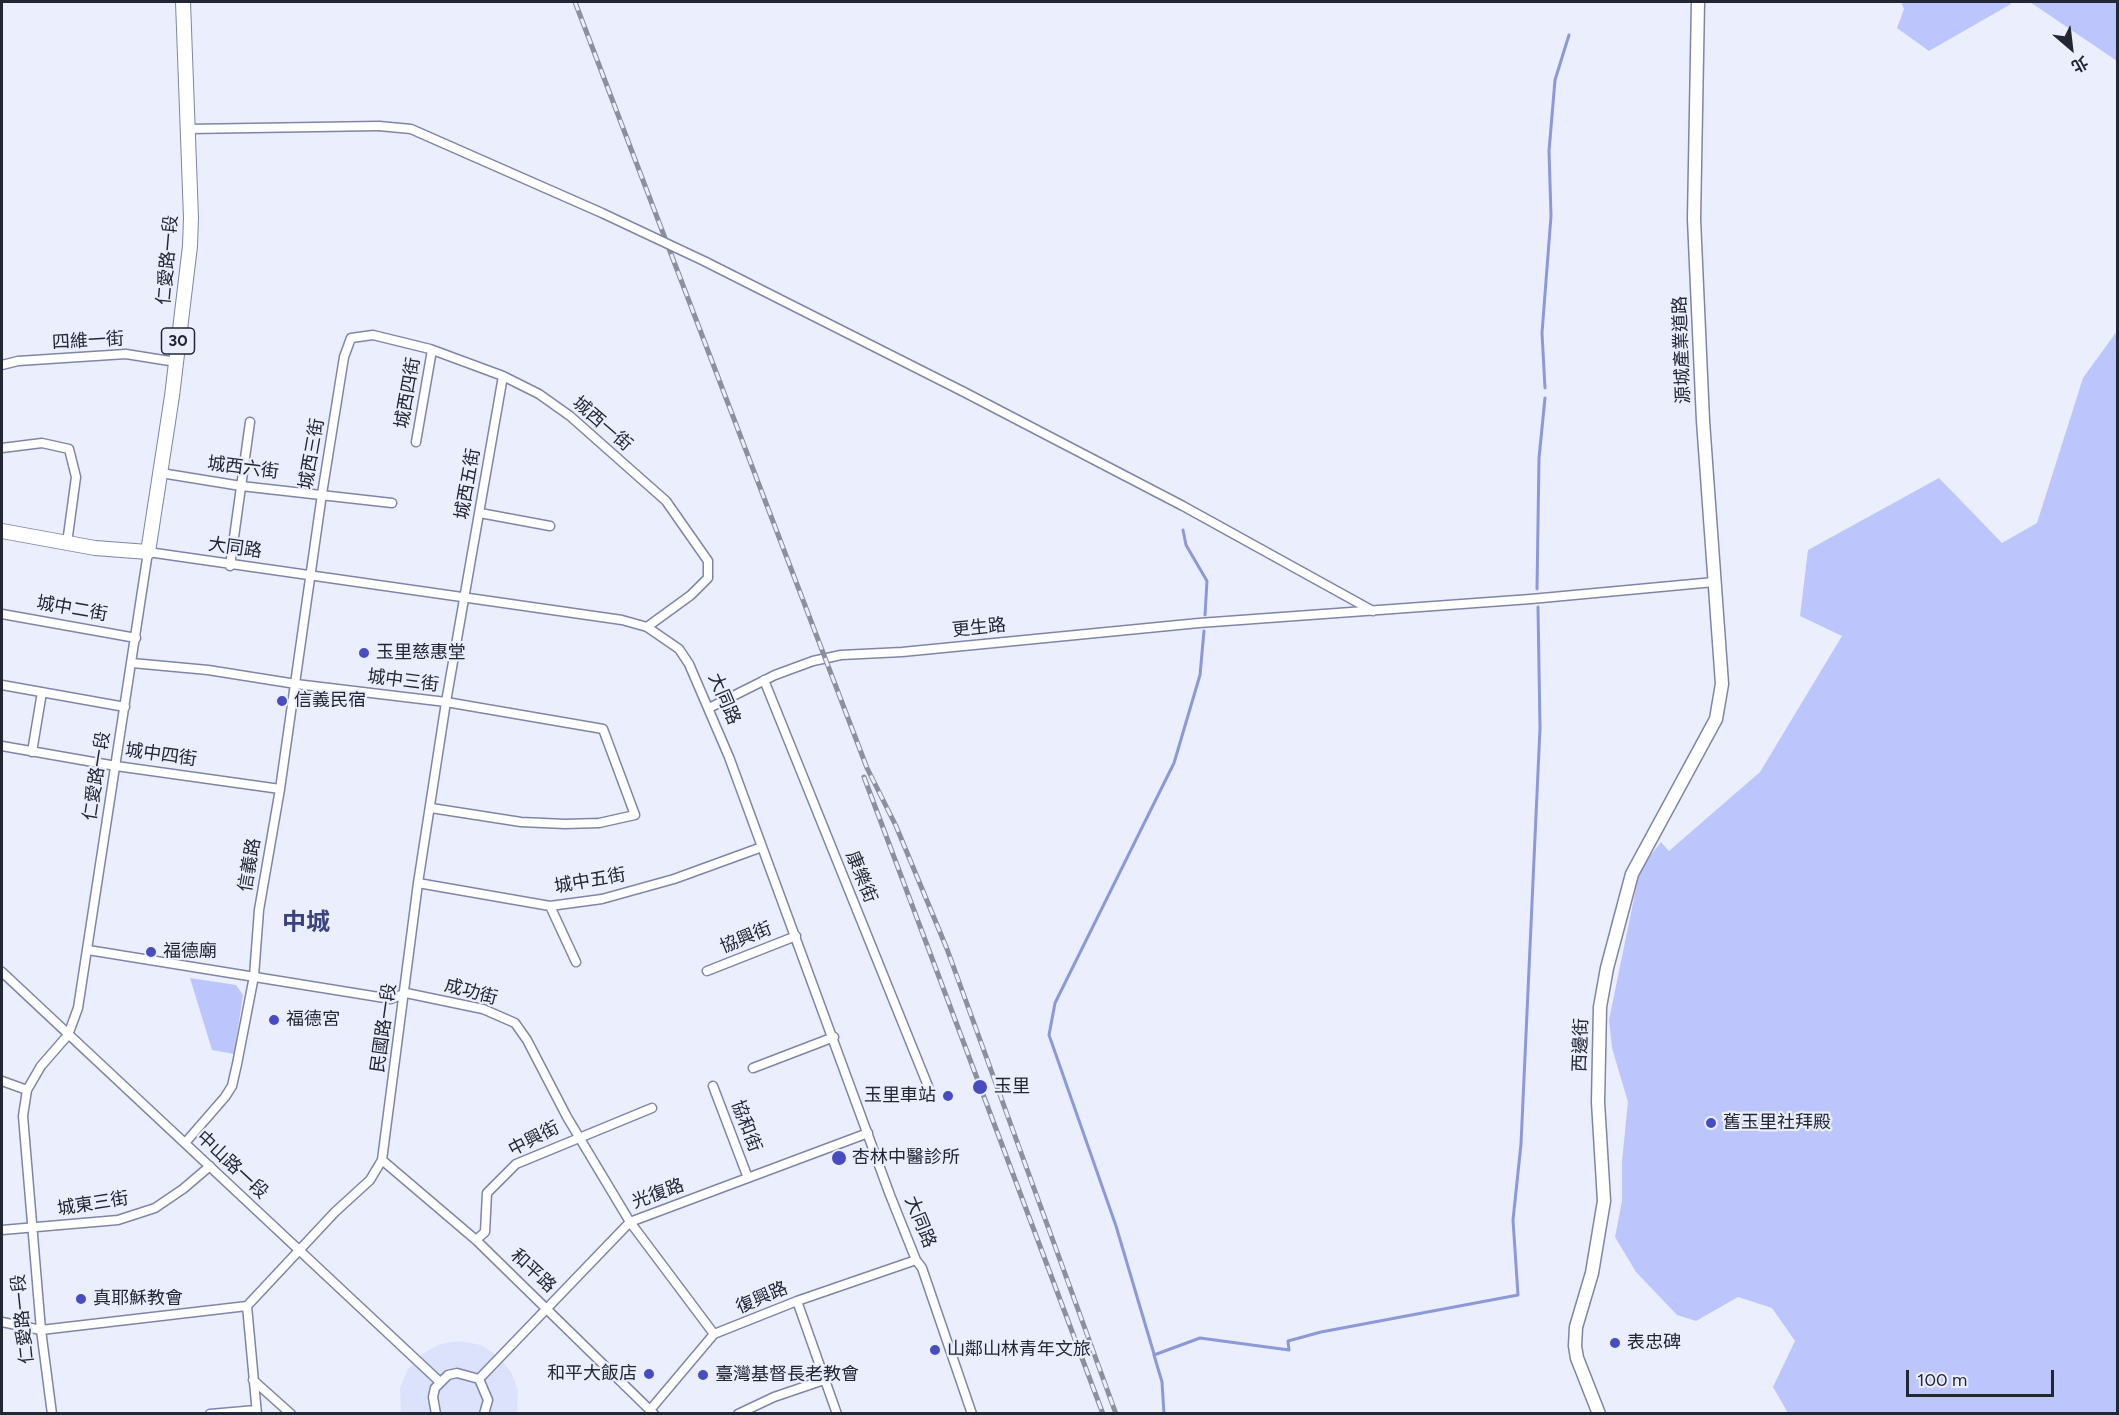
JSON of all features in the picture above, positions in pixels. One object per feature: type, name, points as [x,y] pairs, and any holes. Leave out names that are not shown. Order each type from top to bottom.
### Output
[{"type":"main road","name":"30","points":[[183,2],[188,129]]},
{"type":"main road","name":"仁愛路一段","points":[[148,552],[161,473],[188,268],[191,218],[188,129]]},
{"type":"main road","name":"大同路","points":[[2,531],[67,543],[148,552]]},
{"type":"street","name":"源城產業道路","points":[[1698,2],[1694,219],[1702,421],[1722,684],[1720,696]]},
{"type":"street","points":[[188,129],[379,126],[411,129],[602,213],[704,261],[1183,506],[1374,611]]},
{"type":"street","name":"城西一街","points":[[351,338],[373,335],[432,350],[503,376],[539,394],[570,416],[666,501],[708,561],[708,578],[691,595],[647,627]]},
{"type":"street","name":"城西三街","points":[[310,576],[344,357],[351,338]]},
{"type":"street","name":"城西四街","points":[[416,442],[432,350]]},
{"type":"street","name":"四維一街","points":[[2,365],[18,361],[126,354],[176,362]]},
{"type":"street","name":"城西五街","points":[[466,597],[503,376]]},
{"type":"street","points":[[230,566],[250,422]]},
{"type":"street","points":[[2,448],[42,443],[69,449],[76,477],[67,543]]},
{"type":"street","name":"城西六街","points":[[161,473],[241,486],[392,503]]},
{"type":"street","points":[[480,513],[550,526]]},
{"type":"street","name":"大同路","points":[[148,552],[230,566],[622,620],[647,627],[679,649],[689,663],[708,708],[762,847],[916,1260],[922,1269],[972,1413]]},
{"type":"street","name":"仁愛路一段","points":[[52,1413],[41,1330],[23,1116],[27,1090],[41,1066],[68,1035],[78,1008],[148,552]]},
{"type":"street","name":"信義路","points":[[185,1143],[232,1086],[254,976],[259,910],[280,789],[310,576]]},
{"type":"street","name":"更生路","points":[[708,708],[764,680],[813,661],[841,655],[902,652],[1262,619],[1531,599],[1714,582]]},
{"type":"street","name":"民國路一段","points":[[247,1306],[299,1250],[370,1180],[382,1160],[406,993],[418,884],[446,702],[466,597]]},
{"type":"street","name":"城中二街","points":[[2,614],[136,638]]},
{"type":"street","name":"城中三街","points":[[132,663],[208,670],[296,684],[446,702],[603,729],[634,815],[599,823],[521,822],[431,808]]},
{"type":"street","name":"康樂街","points":[[764,680],[928,1086]]},
{"type":"street","points":[[2,685],[125,707]]},
{"type":"street","points":[[32,752],[42,692]]},
{"type":"street","name":"西邊街","points":[[1599,1413],[1577,1358],[1575,1336],[1592,1273],[1604,1201],[1598,1102],[1600,1007],[1607,968],[1632,874],[1716,719],[1720,696]]},
{"type":"street","name":"城中四街","points":[[2,746],[116,766],[280,789]]},
{"type":"street","name":"城中五街","points":[[418,884],[550,906],[613,896],[674,879],[762,847]]},
{"type":"street","points":[[550,906],[576,962]]},
{"type":"street","name":"協興街","points":[[708,971],[796,936]]},
{"type":"street","name":"成功街","points":[[88,950],[391,999],[406,993],[483,1009],[515,1023],[578,1136],[630,1222],[714,1334]]},
{"type":"street","name":"中山路一段","points":[[2,972],[440,1382]]},
{"type":"street","points":[[753,1068],[834,1037]]},
{"type":"street","points":[[2,1081],[27,1090]]},
{"type":"street","name":"協和街","points":[[713,1086],[748,1178]]},
{"type":"street","name":"中興街","points":[[477,1240],[485,1232],[487,1193],[516,1164],[578,1136],[652,1108]]},
{"type":"street","name":"光復路","points":[[479,1379],[630,1222],[868,1133]]},
{"type":"street","name":"和平路","points":[[382,1160],[477,1240],[549,1308],[652,1412]]},
{"type":"street","name":"城東三街","points":[[2,1230],[118,1220],[155,1208],[183,1190],[210,1166]]},
{"type":"street","name":"復興路","points":[[652,1412],[714,1334],[796,1301],[916,1260]]},
{"type":"street","points":[[796,1301],[837,1413]]},
{"type":"street","points":[[2,1322],[41,1330],[247,1306],[257,1412],[210,1413]]},
{"type":"street","points":[[436,1413],[433,1397],[440,1382],[457,1373],[466,1373],[479,1379],[488,1400],[484,1413]]},
{"type":"street","points":[[253,1380],[291,1413]]},
{"type":"street","points":[[738,1413],[774,1397],[824,1380]]},
{"type":"shaded area","points":[[1901,2],[2010,2],[2011,4],[1929,51],[1897,28],[1904,9]]},
{"type":"shaded area","points":[[2030,2],[2117,2],[2117,61]]},
{"type":"shaded area","points":[[2117,331],[2117,1413],[1788,1413],[1773,1387],[1795,1341],[1772,1308],[1738,1297],[1696,1321],[1677,1315],[1636,1272],[1615,1237],[1622,1201],[1622,1161],[1628,1102],[1612,1048],[1609,1020],[1640,869],[1661,842],[1669,851],[1760,772],[1842,636],[1800,616],[1808,550],[1939,478],[2002,543],[2037,523],[2083,378]]},
{"type":"shaded area","points":[[190,978],[236,985],[243,995],[234,1054],[212,1050]]},
{"type":"shaded area","points":[[460,1341],[481,1345],[498,1356],[511,1372],[518,1391],[517,1413],[401,1413],[400,1388],[408,1369],[422,1354],[440,1344]]},
{"type":"waterway","points":[[1545,388],[1542,333],[1551,216],[1549,151],[1555,80],[1569,35]]},
{"type":"waterway","points":[[1537,589],[1539,458],[1545,398]]},
{"type":"waterway","points":[[1183,530],[1186,545],[1207,581],[1205,615]]},
{"type":"waterway","points":[[1164,1414],[1162,1382],[1154,1355],[1200,1338],[1289,1350],[1288,1341],[1321,1332],[1518,1295],[1513,1220],[1521,1144],[1540,728],[1538,607]]},
{"type":"waterway","points":[[1154,1354],[1116,1226],[1049,1035],[1055,1003],[1174,763],[1200,675],[1204,631]]},
{"type":"railway","points":[[575,2],[867,768],[896,826],[947,949],[1116,1414]]},
{"type":"railway","points":[[864,777],[1103,1414]]},
{"type":"place","name":"玉里慈惠堂","points":[[364,653]]},
{"type":"place","name":"信義民宿","points":[[282,701]]},
{"type":"place","name":"福德廟","points":[[151,952]]},
{"type":"place","name":"福德宮","points":[[274,1020]]},
{"type":"place","name":"玉里","points":[[980,1087]]},
{"type":"place","name":"玉里車站","points":[[948,1096]]},
{"type":"place","name":"舊玉里社拜殿","points":[[1711,1123]]},
{"type":"place","name":"杏林中醫診所","points":[[839,1158]]},
{"type":"place","name":"真耶穌教會","points":[[81,1299]]},
{"type":"place","name":"表忠碑","points":[[1615,1343]]},
{"type":"place","name":"山鄰山林青年文旅","points":[[935,1350]]},
{"type":"place","name":"和平大飯店","points":[[649,1374]]},
{"type":"place","name":"臺灣基督長老教會","points":[[703,1375]]},
{"type":"district","name":"中城","points":[[306,923]]}]
